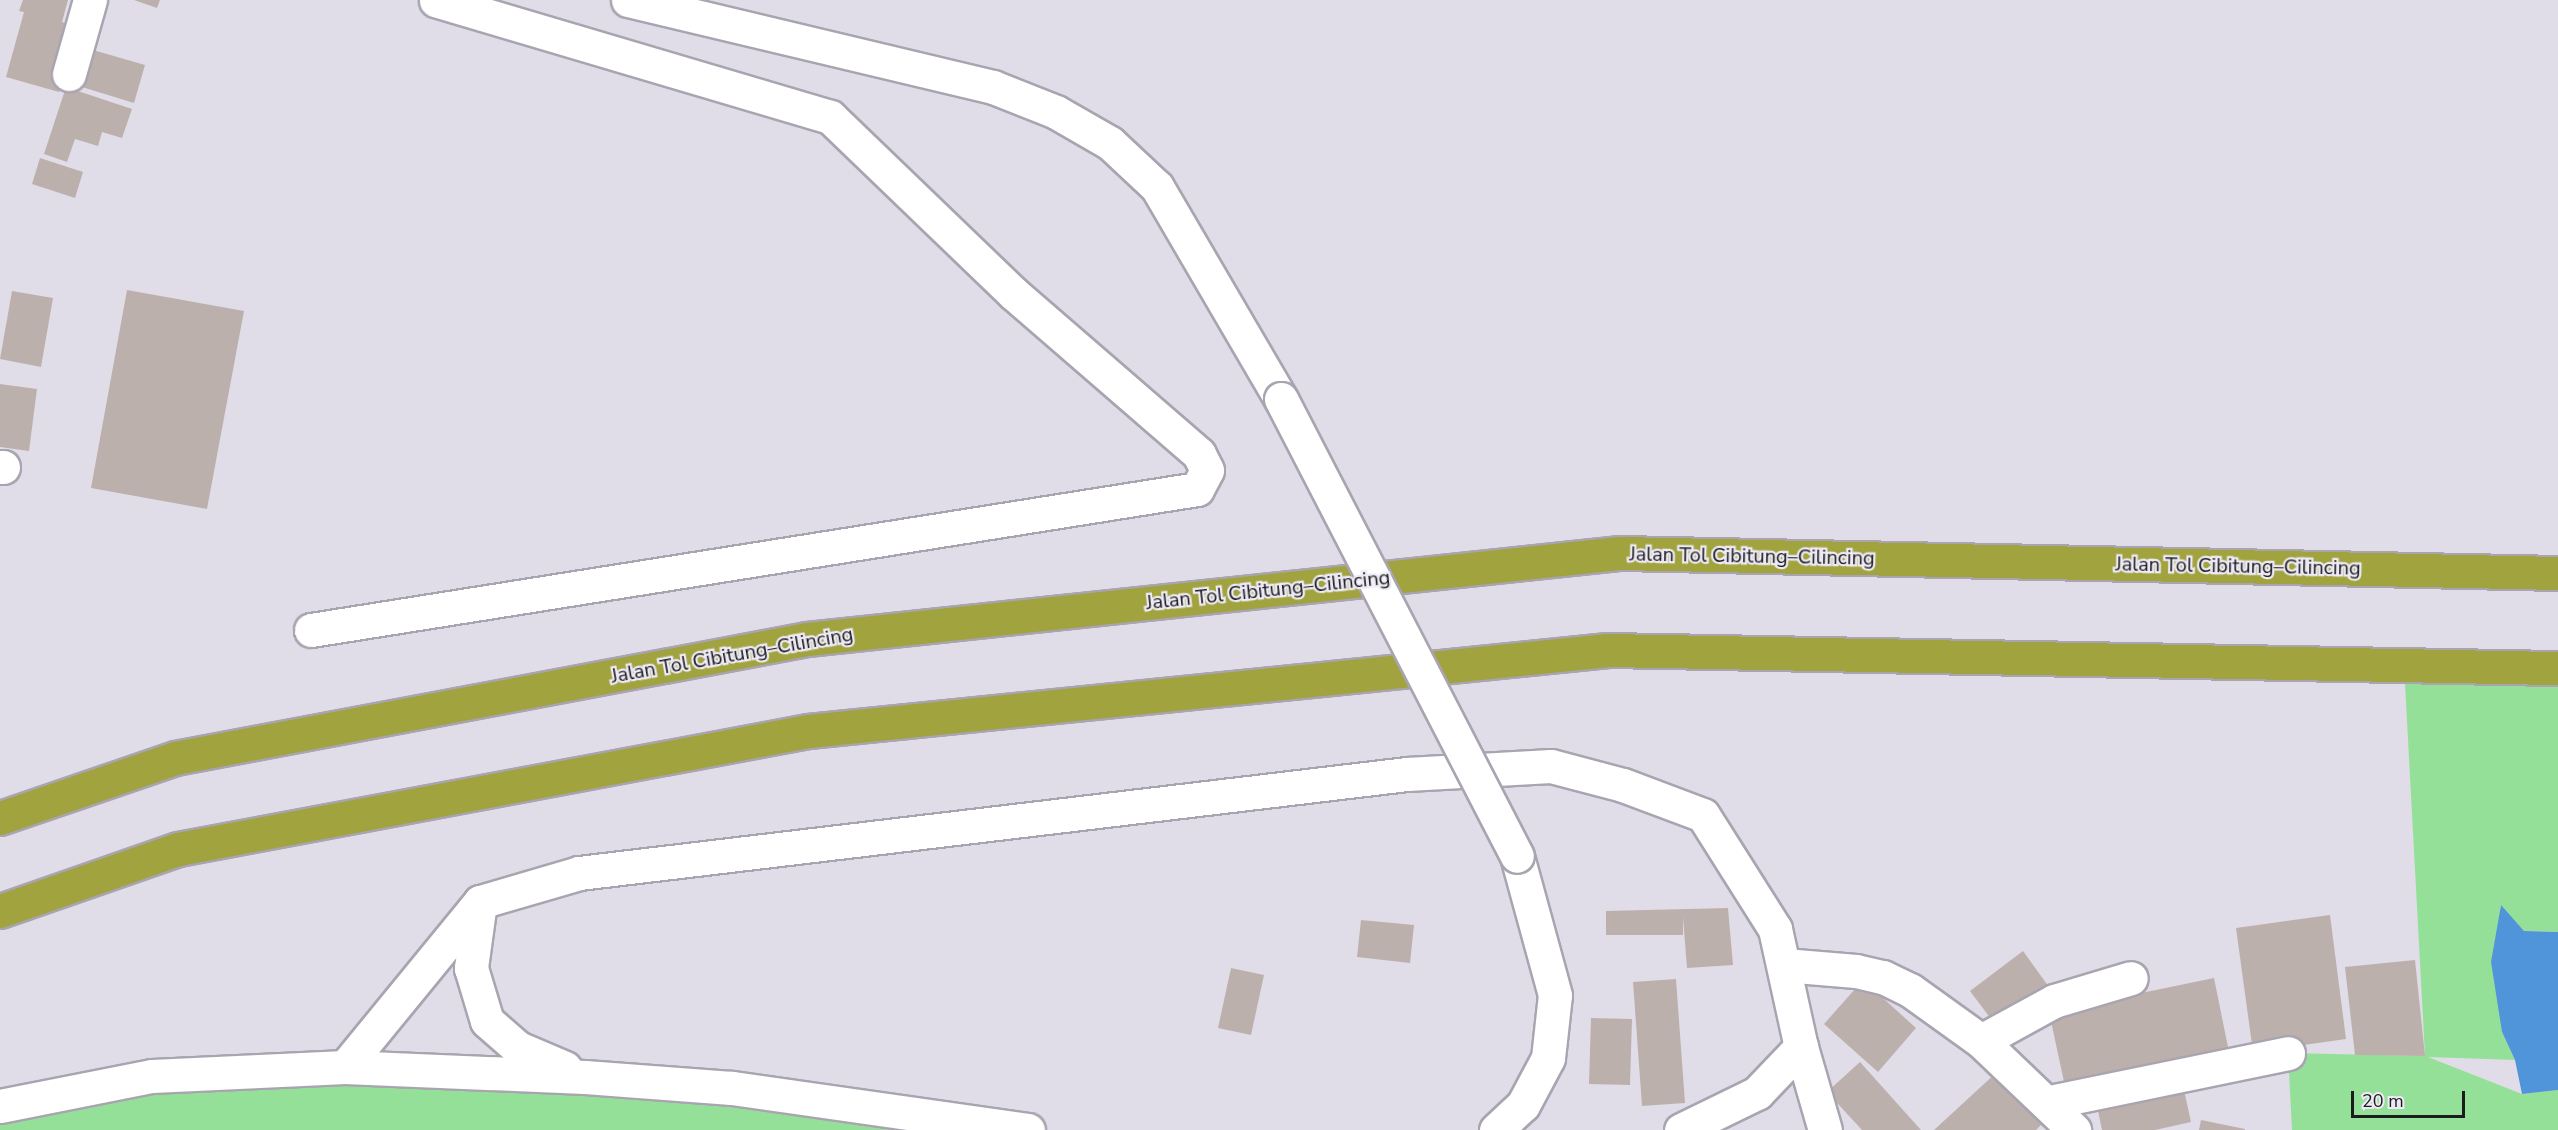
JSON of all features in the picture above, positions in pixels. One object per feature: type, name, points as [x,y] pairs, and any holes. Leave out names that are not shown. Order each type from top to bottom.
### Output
[{"type":"highway","name":"Jalan Tol Cibitung–Cilincing","points":[[0,818],[174,758],[807,639],[1620,554],[2558,573]]},
{"type":"highway","points":[[0,911],[178,849],[808,731],[1608,650],[2558,668]]},
{"type":"street","points":[[69,74],[90,0]]},
{"type":"street","points":[[310,630],[1197,489],[1207,470],[1199,454],[1013,293],[830,117],[436,0]]},
{"type":"street","points":[[628,0],[993,87],[1056,112],[1110,143],[1157,187],[1281,399],[1517,856],[1555,995],[1548,1058],[1523,1105],[1496,1130]]},
{"type":"street","points":[[345,1067],[480,903],[579,873],[1407,774],[1551,766],[1623,785],[1703,815],[1775,929],[1801,1047],[1825,1130]]},
{"type":"street","points":[[480,903],[471,968],[487,1021],[518,1048],[585,1077]]},
{"type":"street","points":[[1784,965],[1883,977],[1910,990],[1981,1041],[2050,1102],[2074,1130]]},
{"type":"street","points":[[1981,1041],[2054,1000],[2131,978]]},
{"type":"street","points":[[1681,1130],[1757,1093],[1801,1047]]},
{"type":"street","points":[[2050,1102],[2288,1053]]},
{"type":"street","points":[[0,1106],[152,1076],[345,1067],[585,1077],[732,1088],[1028,1130]]},
{"type":"street","points":[[732,1088],[890,1130]]},
{"type":"green space","points":[[2404,665],[2558,668],[2558,932],[2524,931],[2500,906],[2502,1032],[2515,1060],[2428,1057],[2522,1094],[2558,1090],[2558,1130],[2292,1130],[2288,1053],[2425,1056]]},
{"type":"green space","points":[[335,1067],[732,1088],[890,1130],[0,1130],[0,1108]]},
{"type":"water","points":[[2501,905],[2524,931],[2558,932],[2558,1090],[2522,1094],[2515,1060],[2502,1032],[2491,962]]},
{"type":"building","points":[[23,0],[68,0],[62,22],[78,27],[59,92],[6,77],[24,12],[19,11]]},
{"type":"building","points":[[134,0],[160,0],[157,8]]},
{"type":"building","points":[[93,50],[145,65],[134,103],[82,87]]},
{"type":"building","points":[[66,87],[132,109],[122,138],[102,132],[98,146],[75,139],[67,162],[44,154]]},
{"type":"building","points":[[40,158],[83,172],[75,198],[32,184]]},
{"type":"building","points":[[127,290],[244,311],[207,509],[91,488]]},
{"type":"building","points":[[12,291],[53,298],[41,367],[0,359]]},
{"type":"building","points":[[0,384],[37,389],[29,451],[0,447]]},
{"type":"building","points":[[1728,908],[1733,965],[1687,968],[1683,917],[1683,935],[1606,935],[1606,911]]},
{"type":"building","points":[[2330,915],[2346,1039],[2253,1052],[2236,928]]},
{"type":"building","points":[[1361,920],[1414,925],[1410,963],[1357,957]]},
{"type":"building","points":[[2023,951],[2049,987],[1997,1027],[1970,991]]},
{"type":"building","points":[[2415,960],[2425,1056],[2355,1055],[2345,967]]},
{"type":"building","points":[[1231,968],[1264,975],[1251,1035],[1218,1028]]},
{"type":"building","points":[[2214,978],[2230,1057],[2066,1091],[2049,1012]]},
{"type":"building","points":[[1676,979],[1685,1103],[1642,1106],[1633,982]]},
{"type":"building","points":[[1863,980],[1916,1028],[1878,1072],[1824,1024]]},
{"type":"building","points":[[1591,1018],[1632,1019],[1630,1085],[1589,1084]]},
{"type":"building","points":[[1860,1062],[1921,1130],[1862,1130],[1827,1092]]},
{"type":"building","points":[[1997,1072],[2042,1124],[2036,1130],[1934,1130]]},
{"type":"building","points":[[2182,1081],[2191,1122],[2155,1130],[2102,1130],[2096,1101]]},
{"type":"building","points":[[2201,1120],[2245,1129],[2245,1130],[2199,1130]]}]
